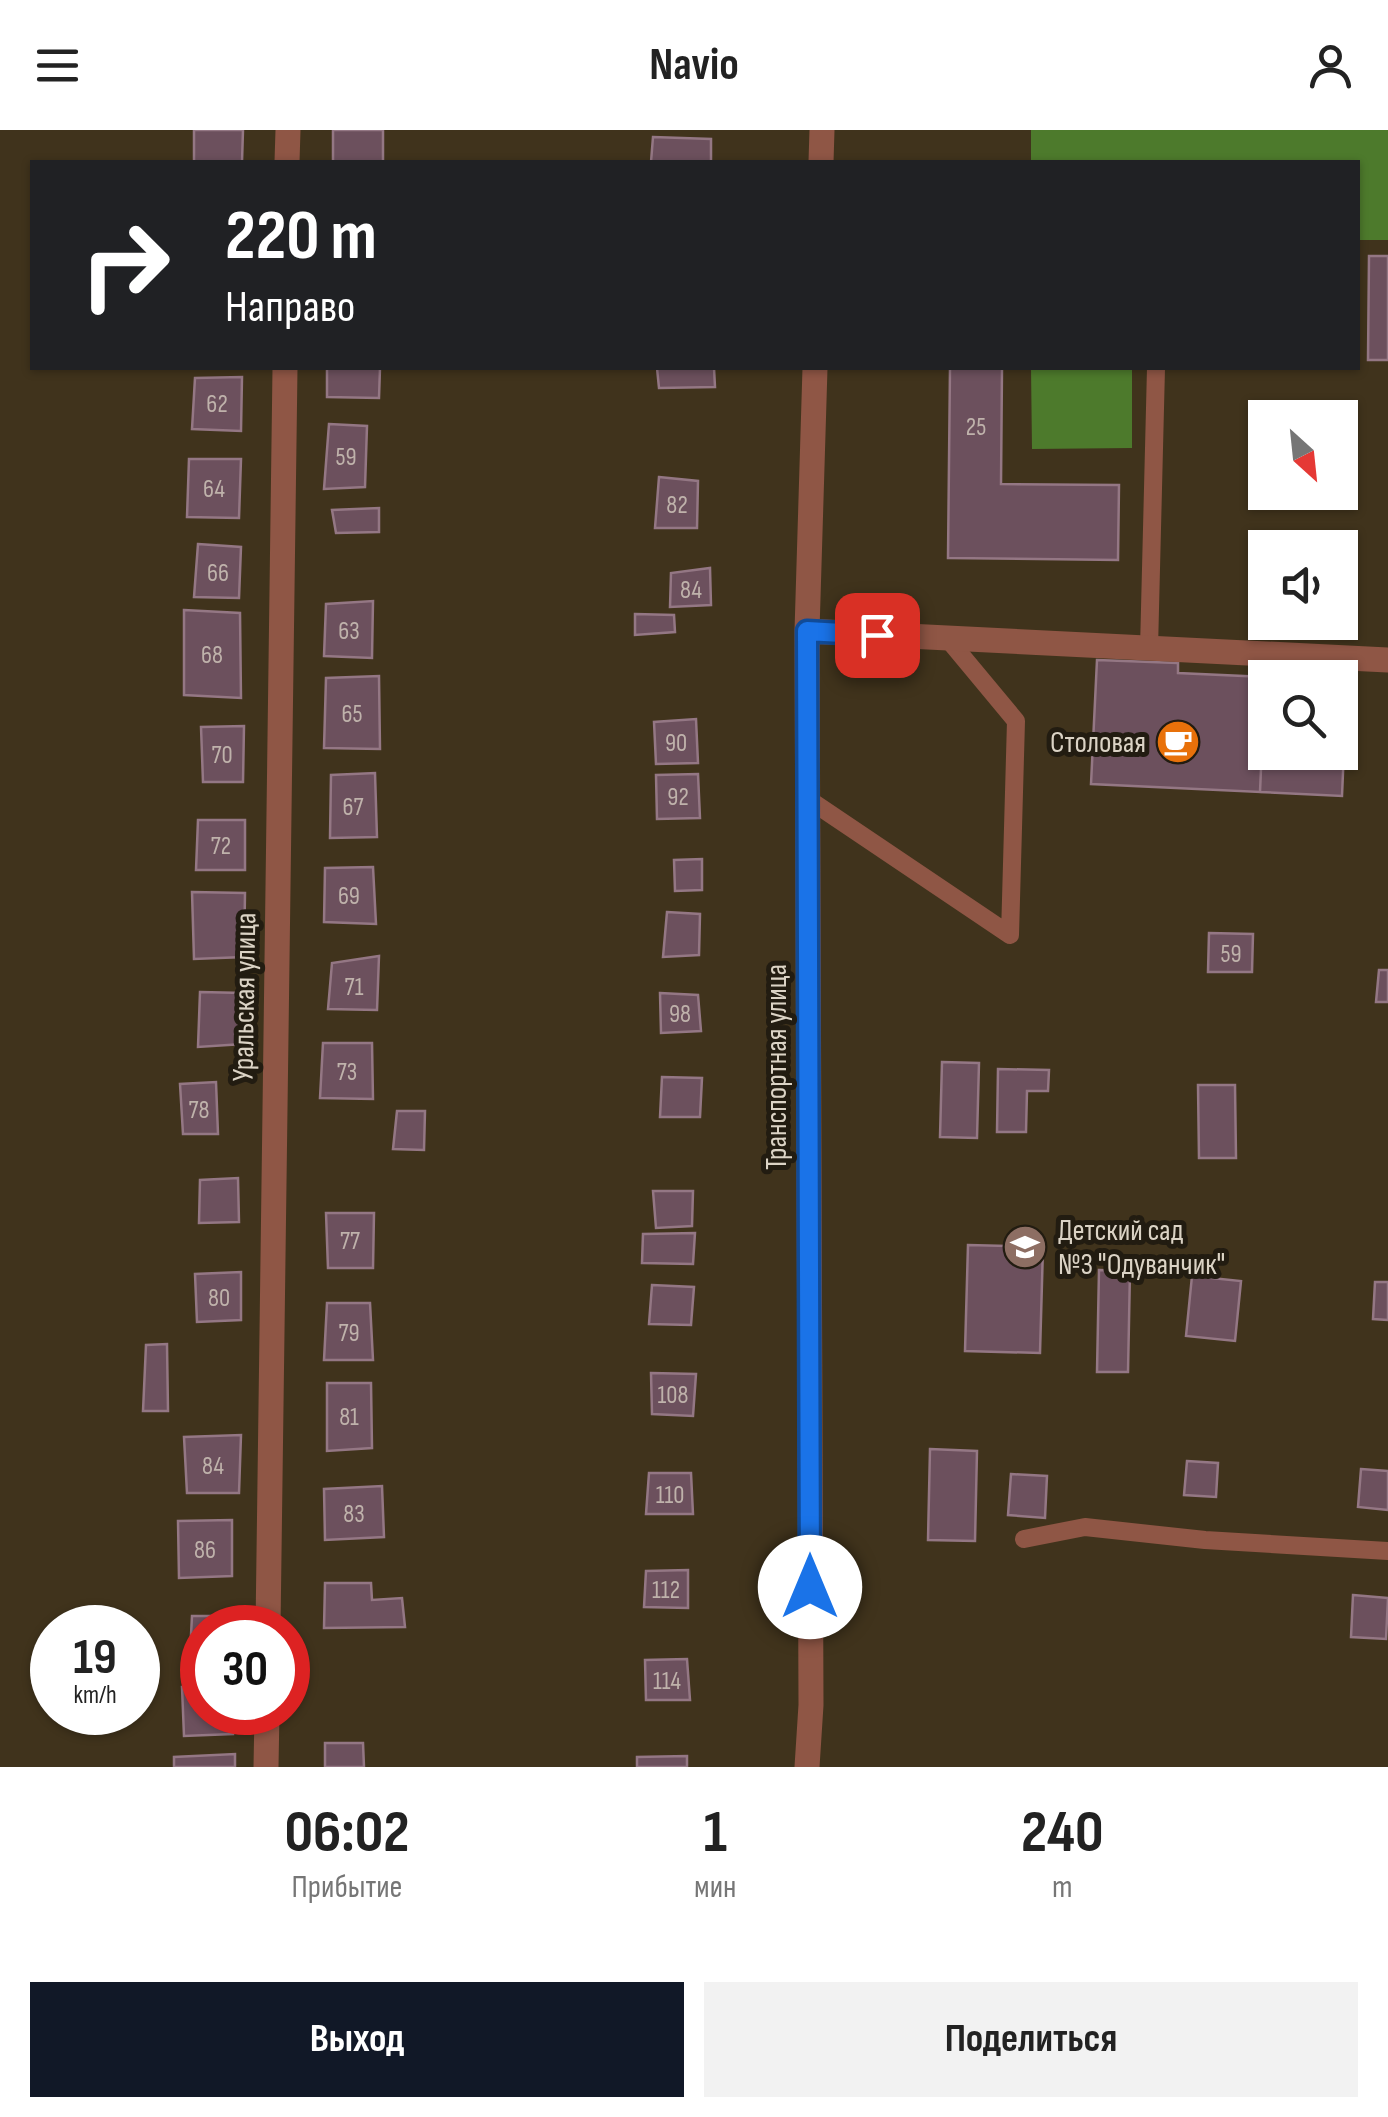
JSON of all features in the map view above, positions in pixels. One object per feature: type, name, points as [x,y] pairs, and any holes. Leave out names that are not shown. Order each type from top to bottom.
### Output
[{"type":"street","points":[[288,130],[288,160]]},
{"type":"street","points":[[821,160],[822,130]]},
{"type":"street","name":"Уральская улица","points":[[268,1605],[285,370]]},
{"type":"street","name":"Транспортная улица","points":[[807,1767],[807,631],[815,370]]},
{"type":"street","points":[[807,631],[1388,660]]},
{"type":"street","points":[[266,1767],[267,1735]]},
{"type":"lane","points":[[1149,648],[1156,370]]},
{"type":"lane","points":[[808,799],[1010,935],[1016,722],[947,638]]},
{"type":"lane","points":[[1024,1539],[1085,1527],[1205,1540],[1388,1551]]},
{"type":"green space","points":[[1031,130],[1388,130],[1388,240],[1360,240],[1360,160],[1031,160]]},
{"type":"green space","points":[[1031,370],[1132,370],[1132,448],[1032,449]]},
{"type":"building","points":[[194,130],[243,130],[242,160],[194,160]]},
{"type":"building","points":[[333,130],[383,130],[383,160],[333,160]]},
{"type":"building","points":[[653,137],[711,139],[711,160],[651,160]]},
{"type":"building","points":[[1369,256],[1388,256],[1388,360],[1368,360]]},
{"type":"building","points":[[327,370],[380,370],[379,398],[327,397]]},
{"type":"building","points":[[657,370],[714,370],[715,387],[659,388]]},
{"type":"building","points":[[950,370],[1002,370],[1001,484],[1119,485],[1118,560],[948,558]]},
{"type":"building","points":[[242,377],[241,431],[192,429],[195,378]]},
{"type":"building","points":[[329,424],[367,426],[365,487],[324,489]]},
{"type":"building","points":[[189,459],[241,459],[239,518],[187,517]]},
{"type":"building","points":[[659,477],[698,481],[697,528],[655,528]]},
{"type":"building","points":[[379,508],[379,532],[336,533],[332,510]]},
{"type":"building","points":[[198,544],[241,547],[239,598],[194,597]]},
{"type":"building","points":[[710,568],[711,605],[670,607],[671,573]]},
{"type":"building","points":[[373,601],[372,658],[324,656],[326,604]]},
{"type":"building","points":[[184,610],[240,613],[241,698],[184,695]]},
{"type":"building","points":[[635,614],[674,615],[675,632],[635,635]]},
{"type":"building","name":"Столовая","points":[[1097,660],[1178,663],[1178,673],[1248,676],[1248,770],[1261,770],[1260,792],[1091,784]]},
{"type":"building","points":[[379,676],[380,749],[324,748],[326,678]]},
{"type":"building","points":[[696,719],[698,763],[656,764],[654,722]]},
{"type":"building","points":[[244,726],[243,782],[203,782],[201,727]]},
{"type":"building","points":[[1261,770],[1343,770],[1342,796],[1260,792]]},
{"type":"building","points":[[375,773],[377,837],[330,838],[331,775]]},
{"type":"building","points":[[698,774],[700,818],[657,819],[656,775]]},
{"type":"building","points":[[198,820],[245,820],[245,870],[196,870]]},
{"type":"building","points":[[702,859],[702,890],[675,891],[674,860]]},
{"type":"building","points":[[373,867],[376,924],[324,922],[325,868]]},
{"type":"building","points":[[192,892],[245,893],[244,957],[194,959]]},
{"type":"building","points":[[667,912],[700,914],[699,955],[663,957]]},
{"type":"building","points":[[1209,933],[1253,934],[1252,972],[1208,972]]},
{"type":"building","points":[[379,956],[377,1010],[328,1009],[332,963]]},
{"type":"building","points":[[1379,970],[1388,970],[1388,1002],[1376,1002]]},
{"type":"building","points":[[200,992],[244,993],[243,1044],[198,1047]]},
{"type":"building","points":[[660,993],[698,995],[701,1031],[661,1033]]},
{"type":"building","points":[[323,1043],[372,1043],[373,1099],[320,1098]]},
{"type":"building","points":[[942,1062],[979,1063],[977,1138],[940,1137]]},
{"type":"building","points":[[998,1069],[1049,1070],[1048,1091],[1027,1091],[1026,1132],[997,1132]]},
{"type":"building","points":[[662,1077],[702,1078],[700,1117],[660,1117]]},
{"type":"building","points":[[216,1082],[218,1134],[183,1134],[180,1084]]},
{"type":"building","points":[[1198,1085],[1235,1085],[1236,1158],[1199,1158]]},
{"type":"building","points":[[397,1111],[425,1111],[424,1150],[393,1149]]},
{"type":"building","points":[[238,1178],[239,1222],[199,1223],[200,1180]]},
{"type":"building","points":[[653,1191],[693,1191],[692,1226],[656,1228]]},
{"type":"building","points":[[326,1213],[374,1213],[373,1268],[328,1268]]},
{"type":"building","points":[[695,1233],[693,1264],[642,1263],[643,1234]]},
{"type":"building","points":[[968,1245],[1043,1247],[1040,1353],[965,1351]]},
{"type":"building","points":[[1099,1270],[1130,1271],[1128,1372],[1097,1372]]},
{"type":"building","points":[[241,1272],[241,1320],[197,1322],[195,1274]]},
{"type":"building","points":[[1192,1276],[1241,1281],[1235,1341],[1186,1336]]},
{"type":"building","points":[[1375,1282],[1388,1282],[1388,1320],[1373,1319]]},
{"type":"building","points":[[652,1285],[694,1287],[691,1325],[649,1324]]},
{"type":"building","points":[[327,1303],[370,1303],[373,1360],[324,1360]]},
{"type":"building","points":[[167,1344],[168,1411],[143,1411],[146,1345]]},
{"type":"building","points":[[651,1373],[696,1374],[693,1416],[652,1414]]},
{"type":"building","points":[[327,1383],[371,1383],[372,1448],[327,1451]]},
{"type":"building","points":[[241,1435],[239,1493],[187,1493],[184,1437]]},
{"type":"building","points":[[930,1449],[977,1451],[975,1541],[928,1540]]},
{"type":"building","points":[[1187,1461],[1218,1463],[1216,1497],[1184,1495]]},
{"type":"building","points":[[1361,1469],[1388,1471],[1388,1510],[1358,1507]]},
{"type":"building","points":[[649,1473],[691,1473],[693,1514],[646,1514]]},
{"type":"building","points":[[1011,1474],[1047,1476],[1045,1518],[1008,1515]]},
{"type":"building","points":[[382,1486],[384,1537],[325,1540],[324,1489]]},
{"type":"building","points":[[232,1520],[232,1576],[179,1578],[178,1521]]},
{"type":"building","points":[[688,1570],[688,1608],[644,1607],[646,1571]]},
{"type":"building","points":[[325,1583],[371,1583],[372,1600],[402,1598],[405,1627],[324,1628]]},
{"type":"building","points":[[1353,1595],[1388,1598],[1386,1639],[1351,1637]]},
{"type":"building","points":[[687,1659],[690,1700],[646,1700],[645,1660]]},
{"type":"building","points":[[325,1743],[363,1743],[364,1767],[325,1767]]},
{"type":"building","points":[[235,1754],[235,1767],[174,1767],[174,1757]]},
{"type":"building","points":[[687,1756],[687,1767],[637,1767],[637,1757]]},
{"type":"place","name":"Столовая","points":[[1178,742]]},
{"type":"place","name":"Детский сад №3 \"Одуванчик\"","points":[[1025,1247]]},
{"type":"route","points":[[810,1587],[807,631],[877,635]]}]
